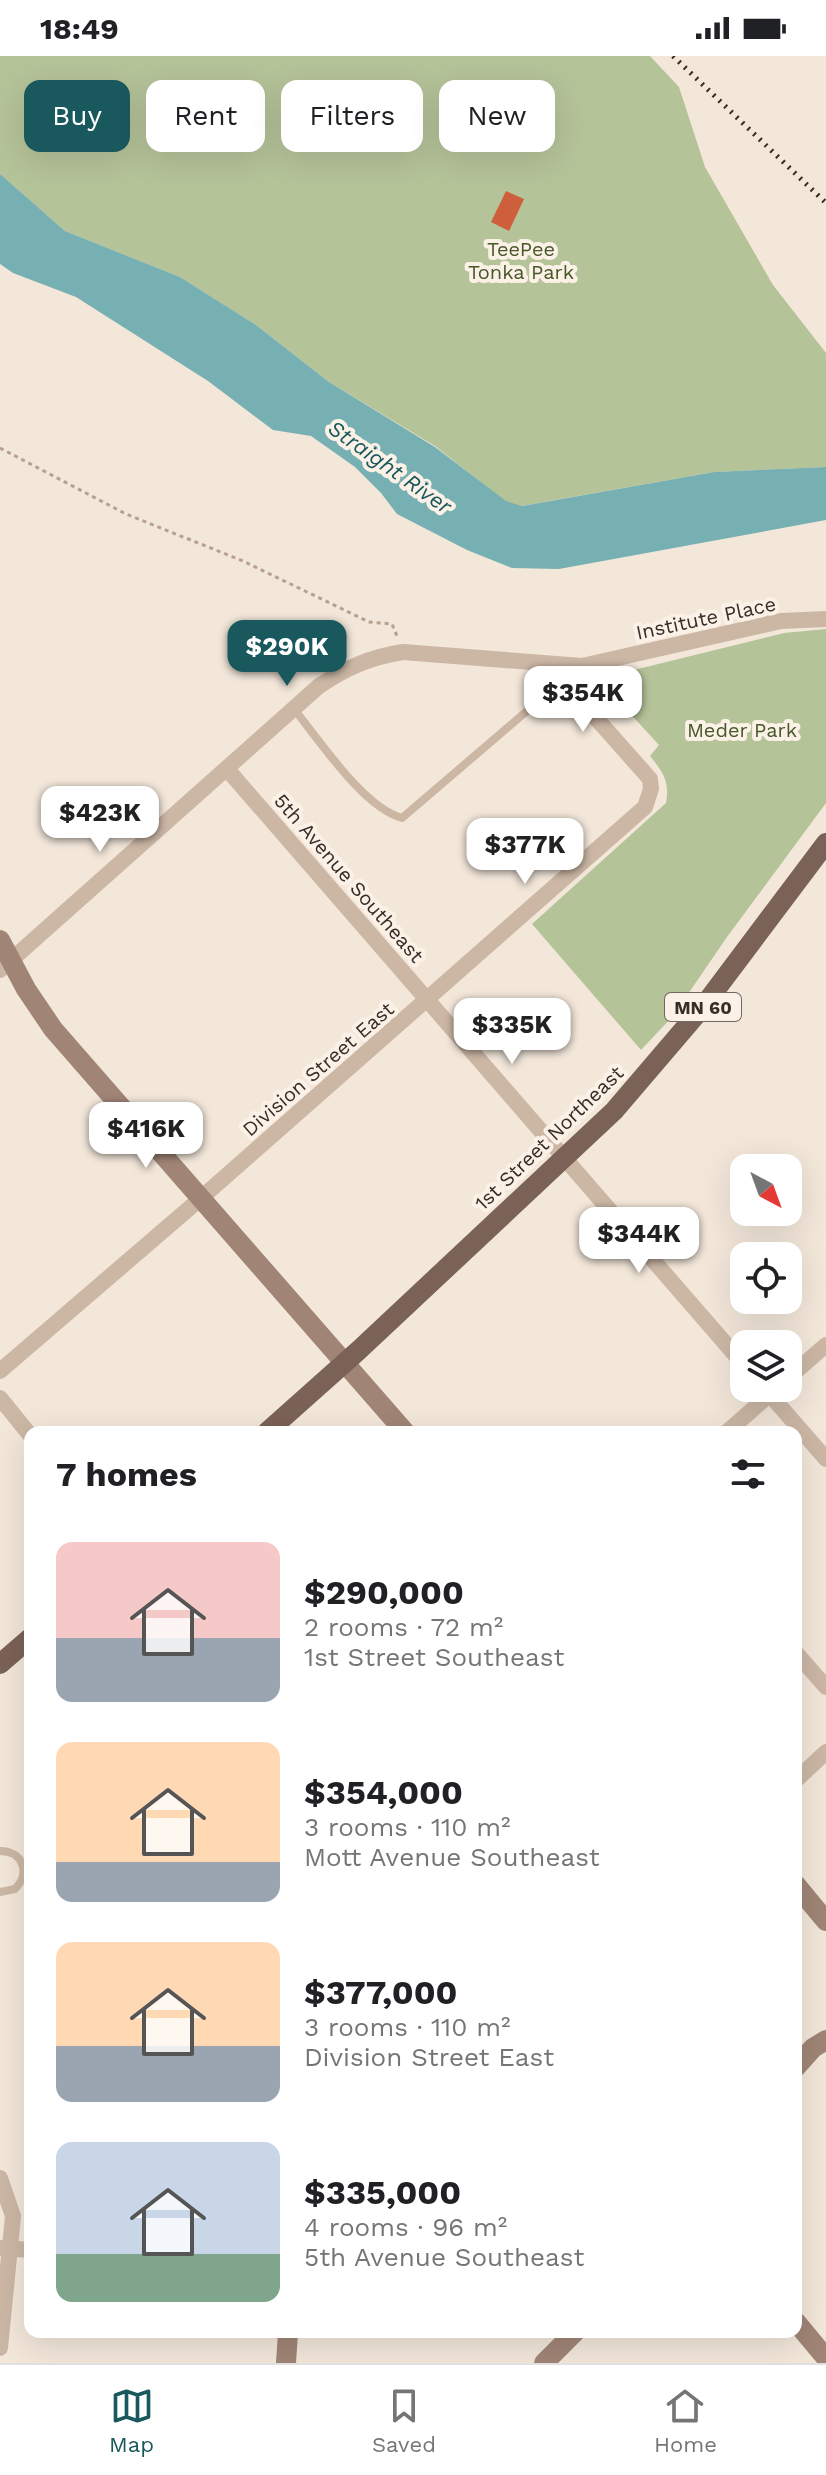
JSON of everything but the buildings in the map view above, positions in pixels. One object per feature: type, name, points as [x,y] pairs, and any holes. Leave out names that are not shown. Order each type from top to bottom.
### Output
[{"type":"main road","name":"1st Street Northeast","points":[[274,1426],[614,1111],[684,1031],[826,843]]},
{"type":"main road","points":[[0,1664],[24,1643]]},
{"type":"street","name":"Institute Place","points":[[5,965],[319,686],[347,667],[378,656],[403,652],[582,666],[781,621],[826,619]]},
{"type":"street","points":[[548,664],[563,680]]},
{"type":"street","name":"Division Street East","points":[[0,1371],[645,807],[651,789],[650,779],[563,680]]},
{"type":"street","name":"5th Avenue Southeast","points":[[227,769],[730,1349]]},
{"type":"street","points":[[0,940],[5,965],[53,1029],[400,1426]]},
{"type":"street","points":[[802,1366],[826,1345]]},
{"type":"street","points":[[0,1398],[24,1428]]},
{"type":"street","points":[[733,1426],[758,1402]]},
{"type":"street","points":[[780,1402],[799,1426]]},
{"type":"street","points":[[802,1429],[826,1459]]},
{"type":"street","points":[[802,1660],[826,1687]]},
{"type":"street","points":[[802,1774],[826,1752]]},
{"type":"street","points":[[802,1892],[826,1921]]},
{"type":"street","points":[[802,2060],[826,2040]]},
{"type":"street","points":[[0,2178],[13,2216],[5,2248],[0,2348]]},
{"type":"street","points":[[802,2329],[826,2358]]},
{"type":"street","points":[[286,2363],[288,2338]]},
{"type":"street","points":[[544,2363],[569,2338]]},
{"type":"lane","points":[[294,709],[368,799],[388,814],[402,818],[563,680]]},
{"type":"lane","points":[[0,1851],[15,1854],[24,1872],[15,1889],[0,1892]]},
{"type":"path","points":[[0,448],[126,514],[243,561],[369,622],[392,624],[403,652]]},
{"type":"green space","name":"TeePee Tonka Park","points":[[0,56],[650,56],[679,87],[705,167],[773,285],[826,353],[826,467],[714,472],[521,506],[506,502],[435,446],[329,382],[256,325],[180,277],[65,231],[0,174]]},
{"type":"green space","name":"Meder Park","points":[[826,629],[826,803],[673,1016],[641,1050],[532,924],[666,803],[664,778],[650,756],[659,745],[614,696],[603,703],[591,691],[593,680],[784,633]]},
{"type":"water","name":"Straight River","points":[[0,174],[65,231],[180,277],[256,325],[329,382],[435,447],[506,501],[522,506],[714,472],[826,467],[826,520],[559,569],[512,568],[467,550],[397,514],[355,467],[311,436],[273,430],[208,381],[76,297],[13,273],[0,264]]},
{"type":"railway","points":[[673,56],[826,203]]}]
